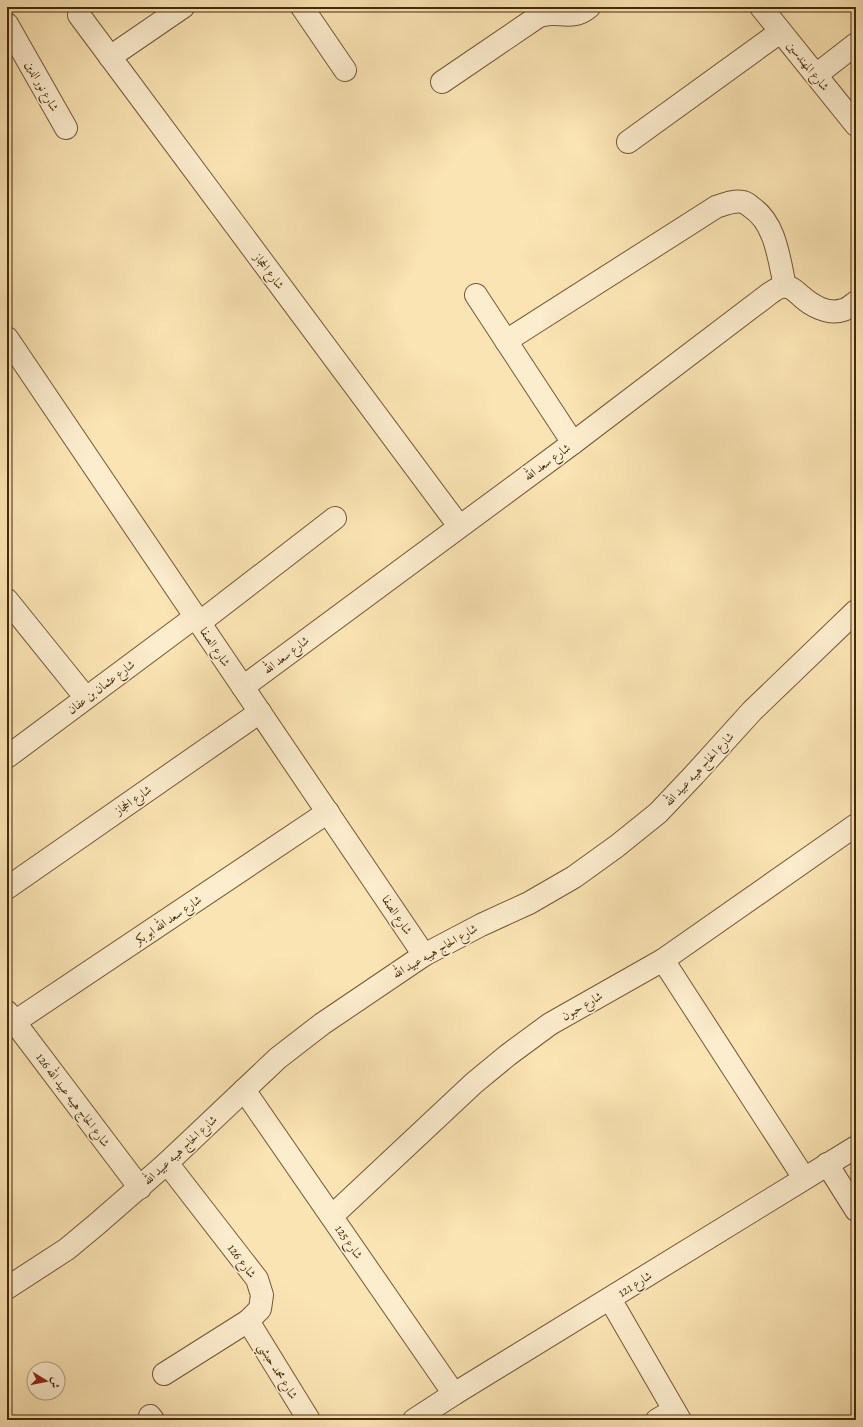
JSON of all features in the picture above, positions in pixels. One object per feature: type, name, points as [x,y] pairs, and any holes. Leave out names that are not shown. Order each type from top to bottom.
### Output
[{"type":"street","points":[[110,57],[183,7]]},
{"type":"street","points":[[302,7],[345,70]]},
{"type":"street","points":[[442,82],[539,16],[550,14],[576,14],[589,7]]},
{"type":"street","name":"شارع المهندسين","points":[[761,7],[856,126]]},
{"type":"street","name":"شارع الحجاز","points":[[79,15],[459,526]]},
{"type":"street","name":"شارع نور الدين","points":[[7,26],[66,128]]},
{"type":"street","points":[[628,142],[780,32]]},
{"type":"street","points":[[816,75],[856,44]]},
{"type":"street","points":[[506,341],[716,207],[730,202],[744,202],[760,212],[770,229],[775,242],[785,286],[795,290],[813,306],[825,310],[836,312],[845,310],[856,302]]},
{"type":"street","name":"شارع سعد الله","points":[[243,687],[573,443],[769,294],[778,288],[785,286]]},
{"type":"street","points":[[476,295],[573,443]]},
{"type":"street","name":"شارع الصفا","points":[[9,345],[424,955]]},
{"type":"street","name":"شارع عثمان بن عفان","points":[[7,757],[335,518]]},
{"type":"street","points":[[7,600],[86,698]]},
{"type":"street","name":"شارع الحاج هيبه عبيد الله","points":[[7,1288],[66,1249],[140,1188],[278,1058],[322,1024],[424,955],[481,924],[535,899],[574,877],[617,846],[658,813],[752,711],[856,611]]},
{"type":"street","name":"شارع الحجاز","points":[[7,888],[260,712]]},
{"type":"street","name":"شارع سعد الله ابو بكر","points":[[9,1021],[328,812]]},
{"type":"street","name":"شارع حبون","points":[[332,1216],[474,1083],[508,1055],[550,1024],[663,960],[852,836]]},
{"type":"street","points":[[663,960],[804,1178]]},
{"type":"street","name":"شارع الحاج هيبه عبيد الله 126","points":[[9,1021],[140,1188]]},
{"type":"street","name":"شارع 125","points":[[244,1090],[454,1394]]},
{"type":"street","name":"شارع 121","points":[[414,1420],[856,1147]]},
{"type":"street","name":"شارع 126","points":[[164,1374],[248,1321],[260,1309],[262,1295],[257,1279],[167,1163]]},
{"type":"street","points":[[827,1164],[856,1210]]},
{"type":"street","points":[[610,1299],[670,1416]]},
{"type":"street","name":"شارع محمد حبشي","points":[[248,1321],[308,1420]]}]
